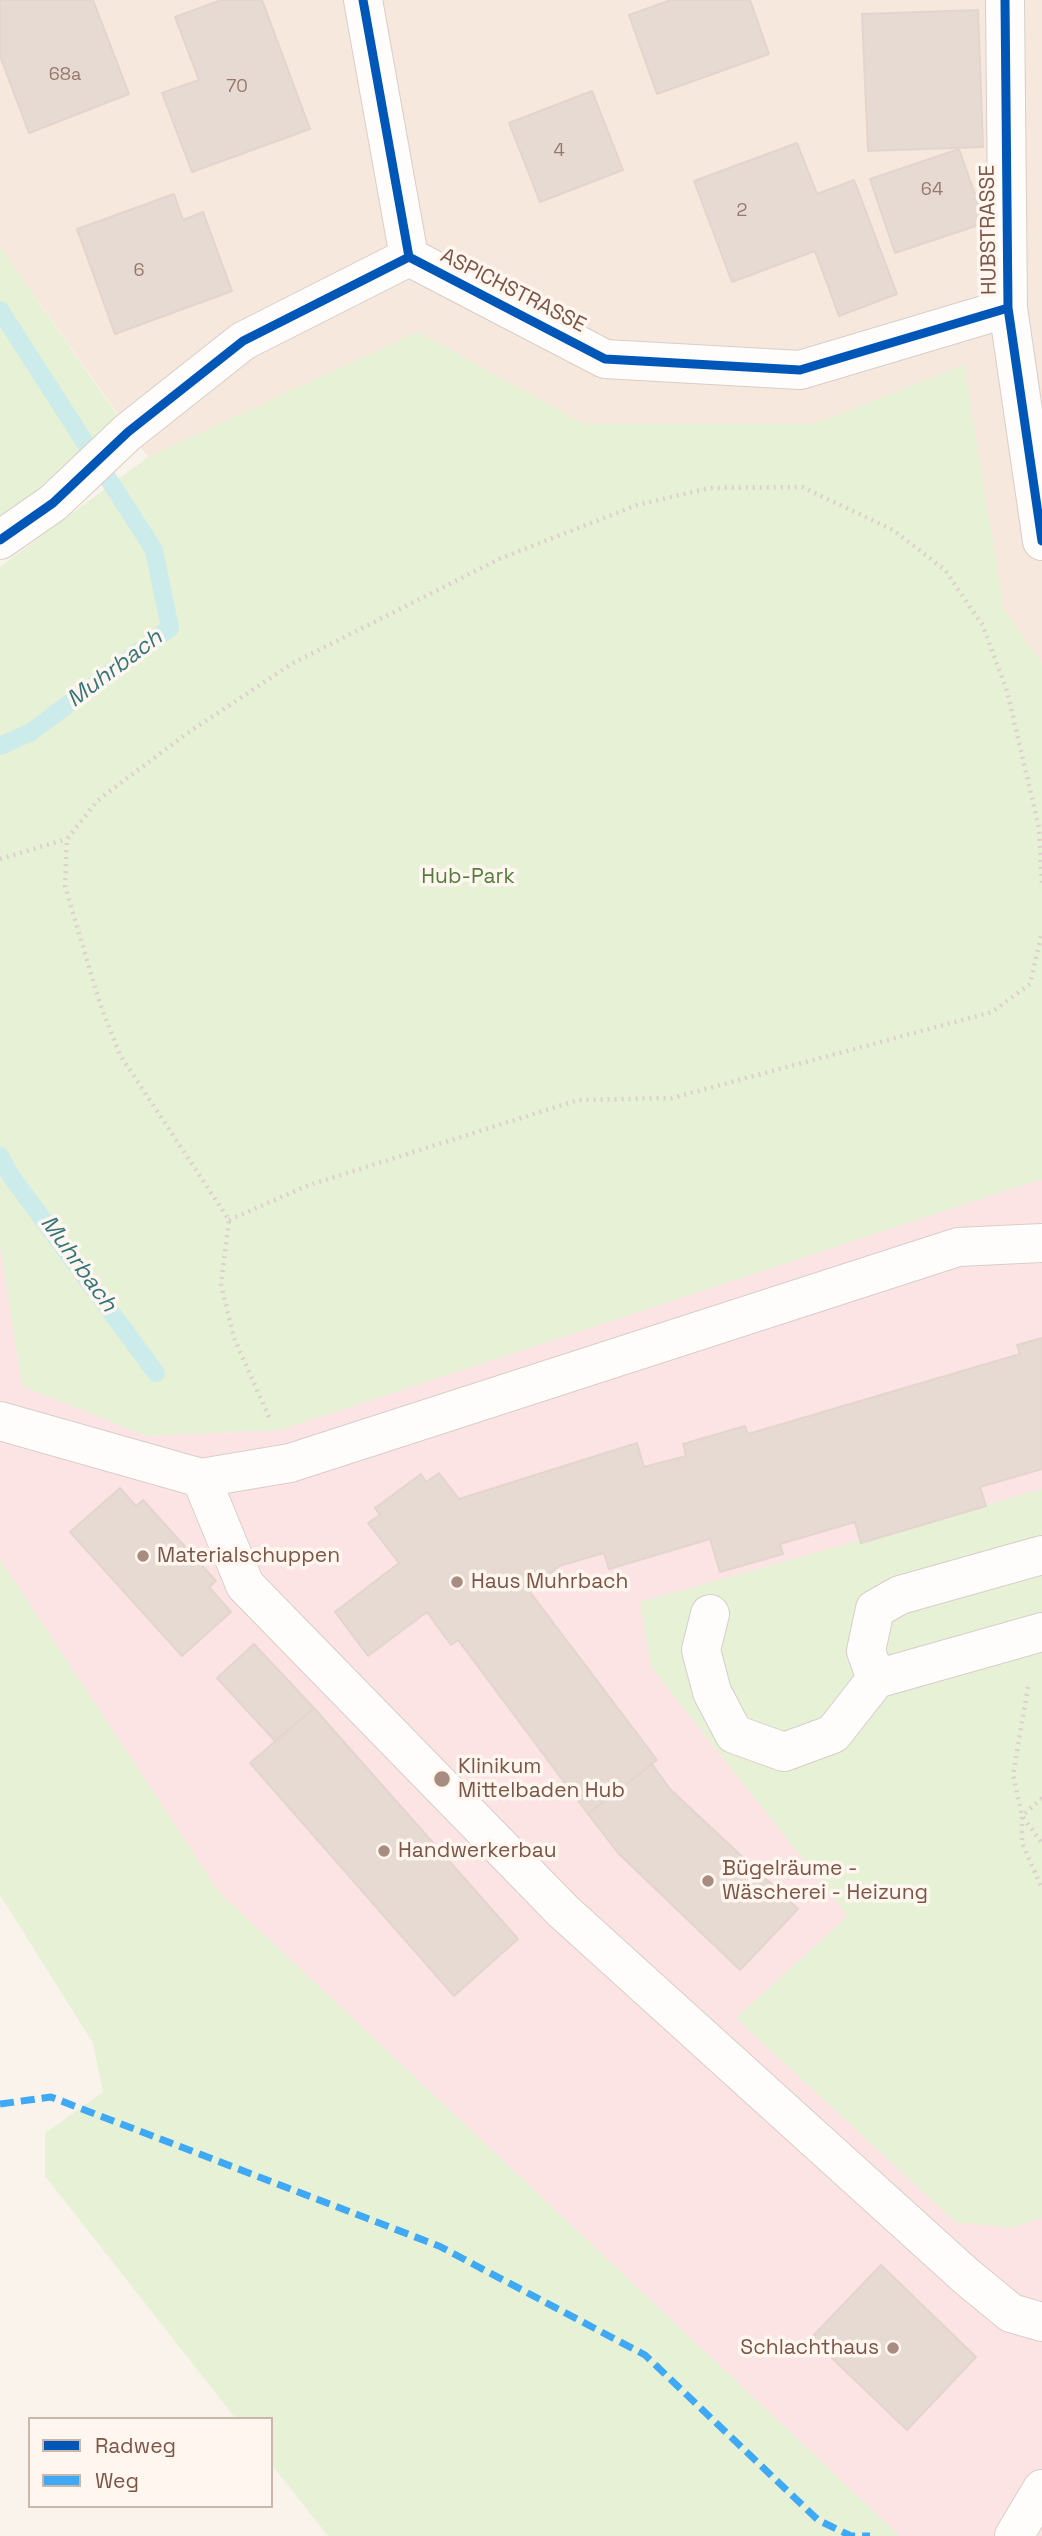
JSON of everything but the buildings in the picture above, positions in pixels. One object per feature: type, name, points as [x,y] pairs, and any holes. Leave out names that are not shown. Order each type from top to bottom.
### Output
[{"type":"street","points":[[363,0],[409,257]]},
{"type":"street","name":"HUBSTRASSE","points":[[1005,0],[1007,308],[1042,541]]},
{"type":"street","name":"ASPICHSTRASSE","points":[[0,540],[53,503],[128,432],[243,341],[409,257],[606,359],[800,370],[1007,308]]},
{"type":"street","points":[[0,1420],[201,1478],[290,1463],[958,1247],[1042,1243]]},
{"type":"street","points":[[201,1478],[245,1585],[563,1911],[966,2276],[1011,2313],[1042,2322]]},
{"type":"street","points":[[876,1679],[866,1651],[875,1609],[900,1595],[1042,1555]]},
{"type":"street","points":[[710,1614],[702,1650],[712,1692],[734,1734],[784,1752],[833,1734],[876,1679],[1031,1635]]},
{"type":"street","points":[[1014,2536],[1042,2488]]},
{"type":"path","points":[[0,859],[67,839],[98,800],[186,734],[293,663],[499,559],[637,505],[709,488],[802,487],[893,530],[945,570],[983,626],[1007,691],[1039,828],[1042,884]]},
{"type":"path","points":[[67,839],[65,886],[100,1004],[120,1055],[229,1220],[222,1284],[234,1338],[290,1463]]},
{"type":"path","points":[[229,1220],[309,1185],[578,1100],[672,1098],[992,1012],[1030,984],[1042,932]]},
{"type":"path","points":[[1031,1635],[1028,1698],[1013,1775],[1022,1816],[1022,1843],[1042,1888]]},
{"type":"path","points":[[1022,1816],[1042,1798]]},
{"type":"path","points":[[1022,1816],[1042,1843]]},
{"type":"shaded area","points":[[0,0],[1042,0],[1042,664],[1004,610],[964,365],[814,424],[584,424],[418,332],[148,457],[0,247]]},
{"type":"shaded area","name":"Klinikum Mittelbaden Hub","points":[[1042,1179],[1042,1489],[640,1602],[651,1667],[848,1916],[737,2019],[1013,2228],[1042,2217],[1042,2536],[900,2536],[219,1892],[0,1559],[0,1246],[22,1386],[146,1436],[280,1430]]},
{"type":"green space","points":[[0,247],[120,419],[58,479],[0,519]]},
{"type":"green space","name":"Hub-Park","points":[[418,332],[584,424],[814,424],[964,365],[1004,610],[1042,664],[1042,1179],[280,1430],[146,1436],[22,1386],[0,1246],[0,567],[148,457]]},
{"type":"green space","points":[[1042,1489],[1042,2217],[1013,2228],[955,2222],[736,2018],[848,1916],[651,1667],[640,1602]]},
{"type":"green space","points":[[0,1559],[219,1892],[900,2536],[328,2536],[273,2467],[273,2417],[234,2417],[45,2176],[45,2133],[103,2092],[93,2043],[0,1895]]},
{"type":"waterway","name":"Muhrbach","points":[[0,310],[154,550],[170,628],[31,732],[0,746]]},
{"type":"waterway","name":"Muhrbach","points":[[0,1156],[11,1176],[156,1373]]},
{"type":"marked path","points":[[0,2104],[51,2097],[439,2246],[645,2355],[818,2520],[851,2536],[870,2536]]},
{"type":"cycle path","points":[[363,0],[409,257]]},
{"type":"cycle path","points":[[1005,0],[1008,308],[1042,541]]},
{"type":"cycle path","points":[[409,257],[605,359],[800,370],[1008,308]]},
{"type":"cycle path","points":[[0,540],[53,503],[128,432],[243,341],[409,257]]},
{"type":"place","name":"Materialschuppen","points":[[143,1556]]},
{"type":"place","name":"Haus Muhrbach","points":[[457,1582]]},
{"type":"place","name":"Klinikum Mittelbaden Hub","points":[[442,1779]]},
{"type":"place","name":"Handwerkerbau","points":[[384,1851]]},
{"type":"place","name":"Bügelräume - Wäscherei - Heizung","points":[[708,1881]]},
{"type":"place","name":"Schlachthaus","points":[[893,2348]]}]
